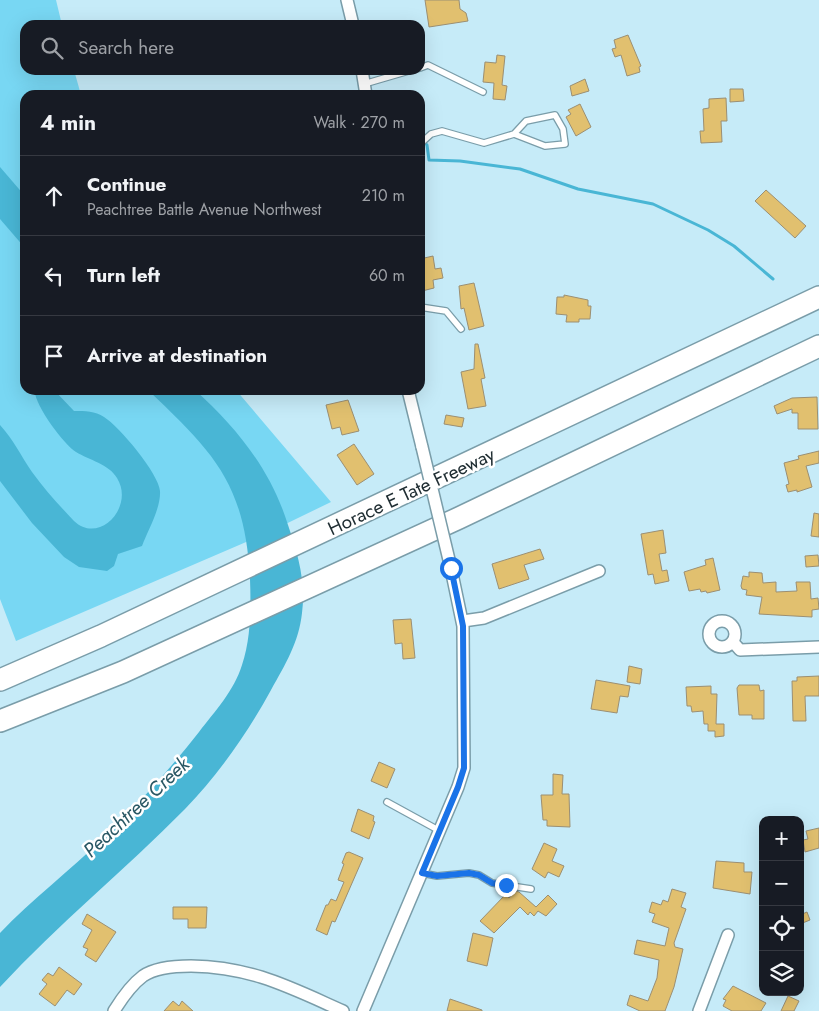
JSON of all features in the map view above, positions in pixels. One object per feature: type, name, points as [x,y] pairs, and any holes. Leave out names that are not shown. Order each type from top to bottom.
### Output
[{"type":"highway","name":"Horace E Tate Freeway","points":[[0,680],[170,604],[819,298]]},
{"type":"highway","points":[[0,721],[123,672],[819,346]]},
{"type":"street","points":[[347,0],[352,20]]},
{"type":"street","points":[[363,75],[365,89]]},
{"type":"street","points":[[363,1011],[458,787],[464,768],[463,621],[409,395]]},
{"type":"street","points":[[463,621],[484,618],[599,571]]},
{"type":"street","points":[[733,642],[740,650],[819,647]]},
{"type":"street","points":[[699,1011],[728,935]]},
{"type":"street","points":[[114,1011],[127,991],[144,976],[158,970],[181,966],[219,967],[244,971],[266,978],[343,1011]]},
{"type":"lane","points":[[425,66],[428,65],[483,92]]},
{"type":"lane","points":[[365,89],[400,75]]},
{"type":"lane","points":[[425,139],[442,131],[484,142],[514,134],[526,121],[555,115],[563,129],[565,144],[545,146],[514,134]]},
{"type":"lane","points":[[425,308],[446,311],[461,329]]},
{"type":"lane","points":[[387,802],[440,830]]},
{"type":"lane","points":[[422,873],[437,876],[469,873],[479,875],[492,883],[532,889]]},
{"type":"shaded area","points":[[0,0],[56,0],[61,20],[20,20],[20,75],[75,75],[80,90],[20,90],[20,395],[240,395],[331,502],[265,534],[16,641],[0,599]]},
{"type":"water","points":[[0,167],[20,190],[20,242],[0,219]]},
{"type":"water","points":[[59,395],[74,411],[93,412],[104,417],[119,430],[146,462],[158,483],[160,498],[154,519],[142,546],[118,554],[114,566],[107,571],[79,567],[64,557],[32,523],[0,481],[0,425],[37,479],[74,521],[84,527],[94,528],[103,526],[118,511],[121,489],[117,478],[109,469],[76,452],[64,441],[50,423],[36,396]]},
{"type":"water","name":"Peachtree Creek","points":[[153,395],[200,395],[225,419],[262,468],[281,505],[298,557],[302,579],[303,602],[298,634],[291,653],[262,706],[243,737],[210,782],[162,832],[45,941],[0,987],[0,933],[116,826],[165,774],[223,700],[239,674],[245,655],[250,623],[250,579],[247,546],[241,518],[233,494],[222,472],[208,452]]},
{"type":"building","points":[[425,0],[459,0],[460,9],[466,13],[468,21],[429,27]]},
{"type":"building","points":[[628,35],[641,66],[639,67],[640,72],[627,76],[621,55],[615,57],[612,49],[616,48],[614,40]]},
{"type":"building","points":[[497,55],[505,56],[502,85],[507,86],[505,100],[493,99],[494,83],[483,82],[485,62],[496,63]]},
{"type":"building","points":[[585,79],[589,91],[572,96],[570,86]]},
{"type":"building","points":[[730,89],[743,89],[744,101],[730,102]]},
{"type":"building","points":[[726,98],[727,121],[721,121],[722,142],[701,143],[700,131],[704,131],[703,109],[709,108],[709,99]]},
{"type":"building","points":[[580,104],[591,127],[576,136],[566,117],[571,114],[568,110]]},
{"type":"building","points":[[766,190],[806,226],[795,238],[755,201]]},
{"type":"building","points":[[433,256],[435,269],[441,268],[443,278],[433,280],[434,288],[425,290],[425,258]]},
{"type":"building","points":[[474,283],[484,326],[469,330],[464,308],[461,309],[459,286]]},
{"type":"building","points":[[564,295],[588,300],[588,306],[591,306],[590,319],[579,319],[579,322],[566,322],[567,315],[556,314],[557,297],[564,297]]},
{"type":"building","points":[[475,344],[478,344],[485,378],[481,379],[486,406],[468,409],[461,372],[474,369]]},
{"type":"building","points":[[817,397],[818,429],[798,429],[798,413],[792,413],[792,409],[777,414],[774,406],[792,398]]},
{"type":"building","points":[[348,400],[359,431],[342,435],[340,427],[332,429],[326,405]]},
{"type":"building","points":[[446,415],[464,418],[462,427],[444,424]]},
{"type":"building","points":[[354,444],[374,474],[357,485],[337,455]]},
{"type":"building","points":[[819,451],[819,463],[806,466],[812,487],[797,492],[797,490],[788,492],[786,485],[789,484],[784,463],[799,459],[798,456]]},
{"type":"building","points":[[814,513],[819,514],[819,537],[811,536]]},
{"type":"building","points":[[663,530],[666,553],[659,554],[662,571],[667,570],[669,581],[655,584],[653,574],[648,575],[641,534]]},
{"type":"building","points":[[540,549],[544,559],[524,565],[529,579],[499,589],[492,564]]},
{"type":"building","points":[[818,555],[819,566],[806,567],[805,556]]},
{"type":"building","points":[[713,558],[720,590],[707,593],[706,591],[701,592],[700,589],[689,591],[684,572],[706,565],[705,560]]},
{"type":"building","points":[[749,572],[762,573],[763,583],[776,582],[776,592],[797,591],[796,582],[810,582],[811,599],[818,598],[819,609],[812,610],[812,617],[759,614],[762,597],[746,595],[747,590],[742,589],[741,586],[743,576],[749,577]]},
{"type":"building","points":[[411,619],[415,658],[403,659],[402,643],[395,644],[393,620]]},
{"type":"building","points":[[629,666],[642,669],[640,684],[627,682]]},
{"type":"building","points":[[819,676],[819,696],[805,696],[806,721],[793,721],[792,681],[797,681],[797,677]]},
{"type":"building","points":[[596,680],[630,686],[628,697],[620,696],[617,713],[591,709]]},
{"type":"building","points":[[739,685],[759,685],[760,691],[764,690],[764,719],[752,719],[752,715],[739,715],[737,688]]},
{"type":"building","points":[[711,686],[711,694],[717,694],[716,724],[724,724],[724,736],[715,737],[715,731],[708,731],[708,724],[704,724],[703,711],[692,712],[691,706],[687,706],[686,687]]},
{"type":"building","points":[[379,762],[395,769],[387,788],[371,781]]},
{"type":"building","points":[[553,774],[563,775],[562,794],[569,794],[570,827],[547,826],[547,820],[543,820],[541,795],[553,795]]},
{"type":"building","points":[[358,809],[374,816],[373,821],[375,822],[369,839],[351,831]]},
{"type":"building","points":[[819,828],[819,848],[805,852],[804,840],[808,839],[806,831]]},
{"type":"building","points":[[544,843],[557,849],[552,861],[564,866],[559,877],[548,872],[545,878],[532,869]]},
{"type":"building","points":[[349,852],[363,858],[335,922],[332,921],[327,935],[316,930],[326,905],[328,905],[331,899],[336,901],[344,882],[338,880],[344,864],[342,863],[346,853]]},
{"type":"building","points":[[716,861],[744,863],[744,872],[752,872],[750,894],[713,888]]},
{"type":"building","points":[[672,889],[686,893],[681,907],[686,909],[674,943],[675,947],[683,949],[674,987],[665,1011],[640,1011],[627,1005],[630,995],[648,1001],[657,978],[659,960],[634,954],[637,940],[665,946],[669,928],[652,922],[655,914],[649,912],[652,902],[661,905],[663,900],[668,902]]},
{"type":"building","points":[[515,891],[519,892],[536,907],[548,895],[557,904],[546,916],[538,911],[534,916],[530,912],[528,915],[520,907],[494,933],[480,921],[506,894],[509,898]]},
{"type":"building","points":[[173,907],[207,907],[206,928],[188,928],[188,919],[173,919]]},
{"type":"building","points":[[807,912],[810,920],[804,922],[804,913]]},
{"type":"building","points":[[87,914],[116,932],[96,962],[85,955],[88,949],[83,947],[92,930],[82,924]]},
{"type":"building","points":[[473,933],[493,938],[487,966],[467,961]]},
{"type":"building","points":[[59,967],[82,984],[74,995],[67,990],[55,1006],[39,994],[47,984],[42,980],[48,973],[53,976]]},
{"type":"building","points":[[733,986],[766,1003],[761,1011],[732,1011],[723,1006],[726,1000],[723,999]]},
{"type":"building","points":[[788,996],[799,1001],[794,1011],[781,1011]]},
{"type":"building","points":[[450,999],[482,1010],[482,1011],[447,1011]]},
{"type":"building","points":[[173,1001],[179,1006],[182,1001],[193,1011],[164,1011]]},
{"type":"waterway","points":[[425,143],[429,160],[460,161],[520,169],[578,189],[653,204],[708,230],[734,246],[773,279]]},
{"type":"route","points":[[451,568],[460,602],[463,626],[464,768],[422,873],[437,876],[469,873],[479,875],[492,883],[506,885]]}]
